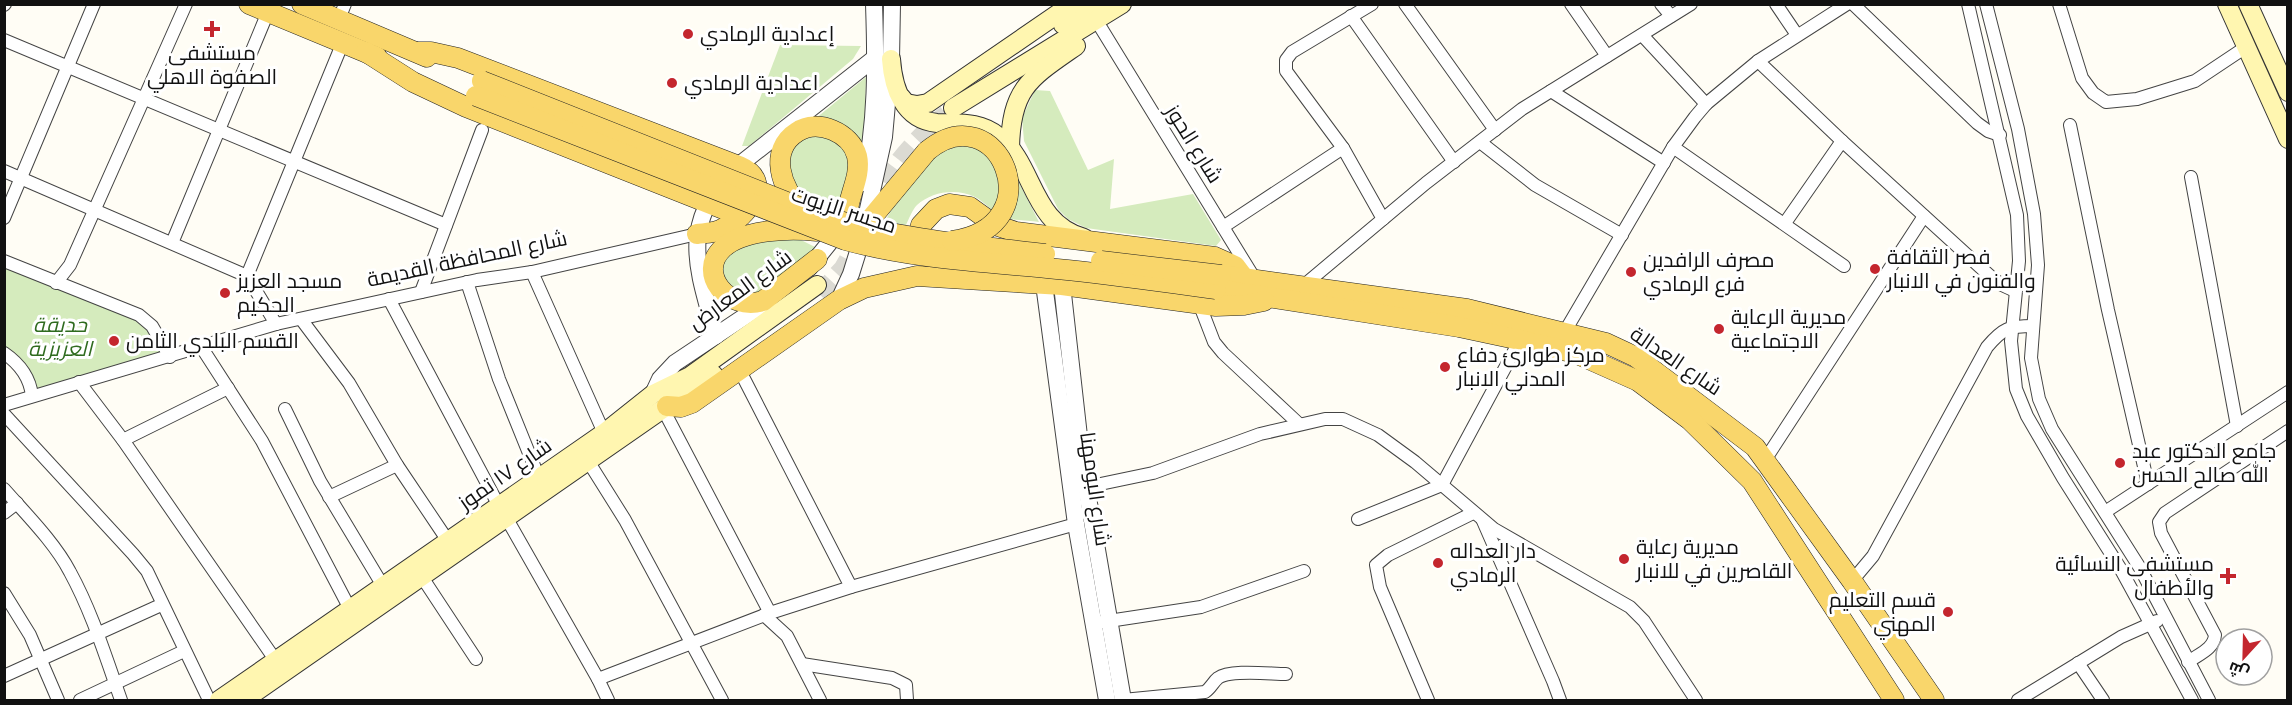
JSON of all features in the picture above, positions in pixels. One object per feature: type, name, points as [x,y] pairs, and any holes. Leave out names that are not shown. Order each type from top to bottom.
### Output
[{"type":"main road","points":[[249,4],[366,52],[479,88]]},
{"type":"main road","points":[[302,4],[342,12],[479,88]]},
{"type":"main road","points":[[897,93],[906,104],[928,103],[1072,4]]},
{"type":"main road","points":[[1094,4],[950,104],[1122,4]]},
{"type":"main road","points":[[1010,148],[1013,112],[1028,82],[1038,72],[1121,14],[1128,4]]},
{"type":"main road","points":[[2227,4],[2287,136]]},
{"type":"main road","points":[[2248,4],[2288,92]]},
{"type":"main road","points":[[366,52],[413,82],[465,107],[741,216]]},
{"type":"main road","points":[[417,52],[431,52],[458,58],[751,172],[757,187],[750,205],[741,216],[720,230],[697,234]]},
{"type":"main road","points":[[883,58],[897,93],[906,107],[923,119],[937,123],[962,122],[981,126],[999,136],[1010,148],[1046,211],[1056,224],[1073,235],[1109,245]]},
{"type":"main road","name":"مجسر الزيوت","points":[[479,88],[844,223],[884,233],[1219,282]]},
{"type":"main road","name":"مجسر الزيوت","points":[[479,88],[825,232],[866,246],[915,255],[1219,282]]},
{"type":"main road","points":[[802,208],[789,195],[780,171],[789,138],[802,129],[822,128],[833,131],[852,143],[858,160],[858,170],[848,202],[856,223],[927,150],[941,141],[959,136],[977,139],[992,148],[1004,162],[1009,179],[1006,205],[993,222],[968,237],[942,242]]},
{"type":"main road","points":[[943,277],[926,265],[919,252],[917,238],[925,219],[936,209],[949,204],[970,207],[994,225],[1016,232],[1215,257],[1235,266],[1249,279]]},
{"type":"main road","points":[[817,259],[763,301],[743,304],[733,301],[724,294],[718,286],[714,267],[722,249],[743,238],[784,230],[825,232]]},
{"type":"main road","points":[[661,403],[687,405],[839,300],[864,288],[917,276],[1053,284],[1223,306],[1244,305],[1276,297]]},
{"type":"main road","name":"شارع العدالة","points":[[1219,282],[1249,279],[1467,309],[1606,343],[1636,357],[1755,447],[1934,700]]},
{"type":"main road","name":"شارع العدالة","points":[[1219,282],[1276,297],[1460,327],[1520,340],[1575,353],[1638,381],[1690,420],[1752,481],[1894,700]]},
{"type":"main road","name":"شارع ١٧ تموز","points":[[219,700],[448,541],[503,512],[539,478],[588,461],[661,403],[818,289]]},
{"type":"main road","name":"شارع ١٧ تموز","points":[[244,700],[422,577],[503,512],[564,469],[604,433],[661,403]]},
{"type":"street","points":[[4,218],[94,4]]},
{"type":"street","points":[[56,283],[70,265],[186,4]]},
{"type":"street","name":"شارع المعارض","points":[[839,300],[851,274],[856,223],[884,137],[883,58],[874,4]]},
{"type":"street","name":"شارع المعارض","points":[[883,58],[892,4]]},
{"type":"street","points":[[1372,4],[1292,52],[1286,60],[1286,71],[1343,148],[1383,219]]},
{"type":"street","points":[[1405,4],[1495,130]]},
{"type":"street","points":[[1571,4],[1607,56]]},
{"type":"street","points":[[1661,4],[1671,16]]},
{"type":"street","points":[[1303,286],[1383,219],[1522,109],[1691,4]]},
{"type":"street","points":[[1776,4],[1797,35]]},
{"type":"street","points":[[1564,333],[1673,147],[1706,104],[1758,61],[1847,4]]},
{"type":"street","points":[[1853,4],[1977,123],[2000,135]]},
{"type":"street","points":[[1968,4],[2000,135],[2019,231],[2019,261],[2012,326],[2013,373],[2024,409],[2152,623],[2192,700]]},
{"type":"street","points":[[1986,4],[2018,129],[2034,214],[2038,265],[2031,358],[2039,399],[2052,429],[2140,568],[2209,700]]},
{"type":"street","points":[[2059,4],[2082,78],[2093,93],[2106,102],[2137,99],[2195,81],[2246,47]]},
{"type":"street","points":[[171,243],[268,12]]},
{"type":"street","points":[[1351,16],[1454,162]]},
{"type":"street","name":"شارع الحوز","points":[[1101,28],[1223,227],[1249,279]]},
{"type":"street","points":[[1642,35],[1706,104]]},
{"type":"street","points":[[4,40],[446,225]]},
{"type":"street","points":[[247,276],[343,42]]},
{"type":"street","points":[[716,336],[697,264],[697,234],[708,203],[721,182],[738,166],[883,58]]},
{"type":"street","points":[[1758,61],[1995,281],[2016,291]]},
{"type":"street","points":[[1551,91],[1664,163]]},
{"type":"street","points":[[2070,125],[2105,299],[2148,484]]},
{"type":"street","points":[[421,292],[482,130]]},
{"type":"street","points":[[1785,223],[1842,141]]},
{"type":"street","points":[[1480,142],[1535,185],[1622,235]]},
{"type":"street","points":[[1673,147],[1844,266]]},
{"type":"street","points":[[1223,227],[1343,148]]},
{"type":"street","points":[[4,171],[247,276],[276,324]]},
{"type":"street","points":[[2191,177],[2237,426]]},
{"type":"street","points":[[1764,460],[1924,216]]},
{"type":"street","name":"شارع المعارض","points":[[661,403],[670,368],[794,283],[856,223]]},
{"type":"street","name":"شارع المحافظة القديمة","points":[[4,405],[202,348],[276,324],[467,282],[532,272],[697,234]]},
{"type":"street","points":[[4,261],[139,315],[152,326],[170,357]]},
{"type":"street","points":[[532,272],[604,433]]},
{"type":"street","points":[[467,282],[500,379],[539,478]]},
{"type":"street","name":"شارع البومهنا","points":[[1053,284],[1076,524],[1107,700]]},
{"type":"street","points":[[389,299],[503,512],[598,678],[608,700]]},
{"type":"street","points":[[1199,303],[1214,342],[1223,353],[1299,424]]},
{"type":"street","points":[[301,319],[349,383],[397,465],[448,541]]},
{"type":"street","points":[[1852,581],[1873,556],[1982,354],[1998,335],[2012,326],[2033,326]]},
{"type":"street","points":[[1358,519],[1442,485],[1520,340]]},
{"type":"street","name":"شارع البومهنا","points":[[1060,341],[1111,621],[1123,700]]},
{"type":"street","points":[[202,348],[262,441],[350,609]]},
{"type":"street","points":[[4,353],[16,361],[31,381],[32,396]]},
{"type":"street","points":[[739,369],[850,587]]},
{"type":"street","points":[[79,382],[123,440],[276,660]]},
{"type":"street","points":[[123,440],[228,388]]},
{"type":"street","points":[[2105,512],[2288,392]]},
{"type":"street","points":[[661,403],[767,614],[787,636],[820,700]]},
{"type":"street","points":[[285,409],[329,497],[383,586]]},
{"type":"street","points":[[4,414],[147,571],[209,700]]},
{"type":"street","points":[[1086,487],[1153,473],[1260,434],[1325,419],[1343,419],[1378,435],[1478,516],[1630,607],[1644,621],[1696,700]]},
{"type":"street","points":[[2188,662],[2214,643],[2215,635],[2161,533],[2159,522],[2165,513],[2288,431]]},
{"type":"street","points":[[588,461],[626,520],[722,700]]},
{"type":"street","points":[[329,497],[397,465]]},
{"type":"street","points":[[4,489],[29,516],[70,571],[122,700]]},
{"type":"street","points":[[4,513],[16,503]]},
{"type":"street","points":[[1428,700],[1380,587],[1376,565],[1388,555],[1478,516]]},
{"type":"street","points":[[1478,516],[1560,700]]},
{"type":"street","points":[[598,678],[767,614],[850,587],[1076,524]]},
{"type":"street","points":[[1093,622],[1201,607],[1304,571]]},
{"type":"street","points":[[422,577],[476,659]]},
{"type":"street","points":[[4,593],[30,635],[58,700]]},
{"type":"street","points":[[4,676],[161,604]]},
{"type":"street","points":[[2018,700],[2130,633],[2167,618]]},
{"type":"street","points":[[80,700],[184,651]]},
{"type":"street","points":[[2078,663],[2103,700]]},
{"type":"street","points":[[802,664],[892,678],[906,685],[908,700]]},
{"type":"street","points":[[1123,700],[1205,692],[1212,687],[1216,679],[1227,674],[1286,674]]},
{"type":"green space","points":[[780,45],[861,46],[853,59],[749,146],[742,146]]},
{"type":"green space","points":[[866,77],[864,146],[849,129],[815,119]]},
{"type":"green space","points":[[1035,90],[1050,91],[1088,170],[1114,159],[1110,209],[1193,194],[1221,240],[1216,246],[1086,228],[1068,219],[1058,209],[1024,141],[1022,118]]},
{"type":"green space","points":[[817,135],[836,140],[851,161],[842,205],[796,188],[786,155],[799,141]]},
{"type":"green space","points":[[972,144],[1011,167],[1039,222],[1005,218],[982,201],[960,192],[945,192],[923,200],[914,209],[906,225],[885,221],[915,170],[937,145]]},
{"type":"green space","points":[[791,235],[819,249],[752,297],[725,285],[722,262],[737,247]]},
{"type":"green space","name":"حديقة العزيزية","points":[[4,260],[146,320],[170,357],[36,395],[5,354]]},
{"type":"tunnel","points":[[871,206],[903,156],[946,114]]},
{"type":"tunnel","points":[[819,294],[843,268],[857,243]]},
{"type":"place","name":"مستشفى الصفوة الاهلي","points":[[212,29]]},
{"type":"place","name":"إعدادية الرمادي","points":[[688,34]]},
{"type":"place","name":"اعدادية الرمادي","points":[[672,83]]},
{"type":"place","name":"فصر الثقافة والفنون في الانبار","points":[[1875,269]]},
{"type":"place","name":"مصرف الرافدين فرع الرمادي","points":[[1631,272]]},
{"type":"place","name":"مسجد العزيز الحكيم","points":[[225,293]]},
{"type":"place","name":"مديرية الرعاية الاجتماعية","points":[[1719,329]]},
{"type":"place","name":"القسم البلدي الثامن","points":[[114,341]]},
{"type":"place","name":"مركز طوارئ دفاع المدني الانبار","points":[[1445,367]]},
{"type":"place","name":"جامع الدكتور عبد الله صالح الحسن","points":[[2120,463]]},
{"type":"place","name":"مديرية رعاية القاصرين في للانبار","points":[[1624,559]]},
{"type":"place","name":"دار العداله الرمادي","points":[[1438,563]]},
{"type":"place","name":"مستشفى النسائية والأطفال","points":[[2228,576]]},
{"type":"place","name":"قسم التعليم المهني","points":[[1948,612]]}]
